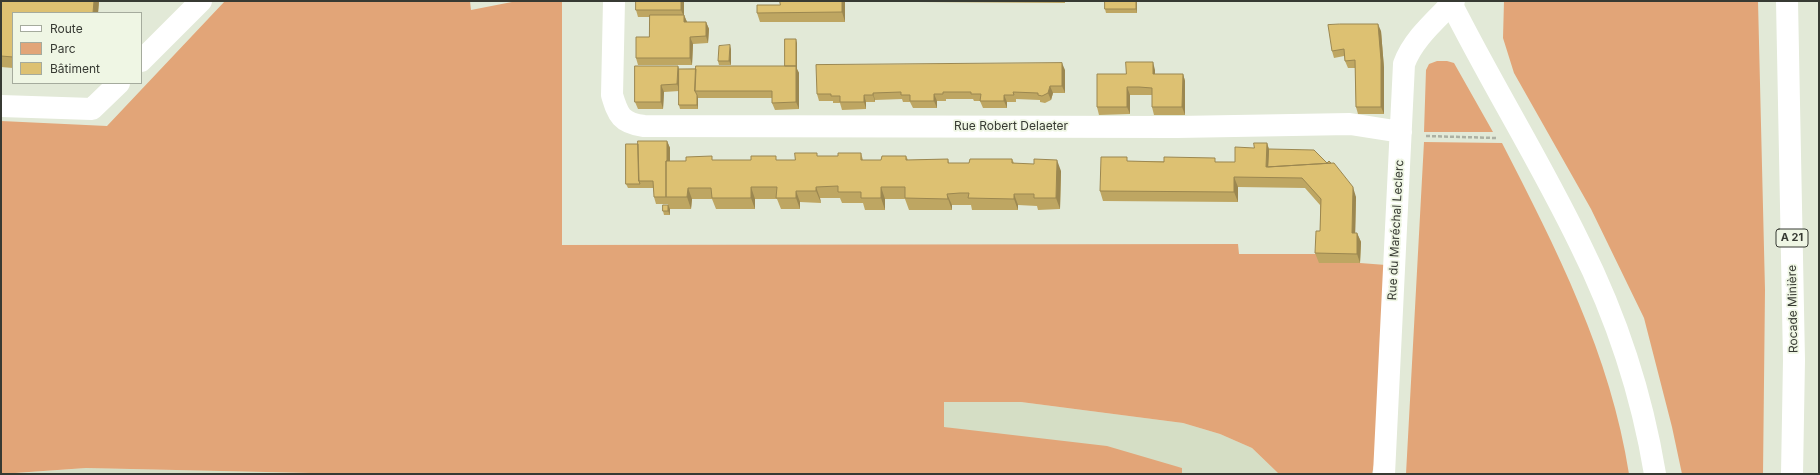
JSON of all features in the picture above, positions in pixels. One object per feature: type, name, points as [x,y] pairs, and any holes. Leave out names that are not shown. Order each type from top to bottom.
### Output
[{"type":"main road","points":[[142,60],[201,1]]},
{"type":"main road","name":"Rue Robert Delaeter","points":[[614,1],[612,94],[616,109],[622,119],[631,124],[644,126],[1177,127],[1350,124],[1401,132]]},
{"type":"main road","name":"Rocade Minière","points":[[1786,1],[1794,360],[1792,474]]},
{"type":"main road","points":[[1452,2],[1548,179],[1581,244],[1605,300],[1627,361],[1651,451],[1655,474]]},
{"type":"main road","name":"Rue du Maréchal Leclerc","points":[[1384,474],[1401,132],[1402,80],[1404,64],[1409,52],[1417,41],[1452,2]]},
{"type":"main road","points":[[1,106],[92,109],[118,84]]},
{"type":"path","points":[[1401,132],[1416,136],[1496,138]]},
{"type":"shaded area","points":[[944,402],[1021,402],[1183,423],[1220,434],[1252,448],[1279,474],[1182,474],[1182,468],[944,427]]},
{"type":"shaded area","points":[[86,468],[355,474],[6,474]]},
{"type":"green space","points":[[225,1],[470,1],[471,10],[517,1],[562,1],[562,245],[1238,244],[1239,254],[1319,254],[1360,263],[1386,265],[1377,451],[1372,474],[1279,474],[1252,448],[1220,434],[1183,423],[1021,402],[944,402],[944,427],[1107,446],[1182,468],[1182,474],[355,474],[86,468],[1,474],[1,121],[107,126]]},
{"type":"green space","points":[[1504,1],[1758,1],[1765,290],[1763,474],[1682,474],[1672,427],[1644,318],[1591,209],[1514,73],[1503,38]]},
{"type":"green space","points":[[1437,61],[1454,63],[1493,132],[1424,132],[1426,70],[1429,64]]},
{"type":"green space","points":[[1424,142],[1502,143],[1561,263],[1595,345],[1621,430],[1629,474],[1406,474]]},
{"type":"building","points":[[1,1],[94,1],[93,12],[12,12],[12,57],[1,56]]},
{"type":"building","points":[[636,1],[681,1],[681,10],[636,10]]},
{"type":"building","points":[[780,1],[842,1],[842,12],[757,13],[757,5],[780,5]]},
{"type":"building","points":[[1105,1],[1136,1],[1136,9],[1105,9]]},
{"type":"building","points":[[650,15],[684,15],[684,22],[706,22],[706,36],[690,37],[690,58],[636,58],[636,37],[649,37]]},
{"type":"building","points":[[1378,24],[1381,60],[1381,107],[1356,107],[1355,60],[1345,61],[1344,49],[1332,51],[1328,25]]},
{"type":"building","points":[[785,39],[796,39],[796,66],[785,66]]},
{"type":"building","points":[[730,45],[729,61],[718,61],[719,46]]},
{"type":"building","points":[[1126,62],[1153,62],[1153,74],[1183,74],[1182,107],[1152,107],[1152,88],[1127,87],[1127,107],[1097,107],[1097,74],[1126,74]]},
{"type":"building","points":[[1062,63],[1062,86],[1050,86],[1048,93],[1042,96],[1038,95],[1038,93],[1013,92],[1014,95],[1004,95],[1004,101],[980,101],[981,94],[971,94],[971,92],[943,92],[943,94],[934,94],[934,101],[910,101],[910,95],[901,95],[901,92],[873,93],[873,95],[864,95],[864,102],[840,102],[840,96],[831,96],[831,94],[817,94],[816,65]]},
{"type":"building","points":[[635,66],[678,66],[677,84],[661,85],[661,102],[635,102]]},
{"type":"building","points":[[696,66],[796,66],[796,102],[772,103],[772,91],[695,91]]},
{"type":"building","points":[[679,69],[696,69],[695,91],[697,95],[697,105],[679,105]]},
{"type":"building","points":[[638,141],[667,141],[666,197],[654,197],[653,181],[639,181]]},
{"type":"building","points":[[1254,143],[1267,143],[1266,167],[1334,163],[1353,187],[1352,233],[1357,233],[1357,254],[1315,253],[1316,231],[1320,231],[1321,199],[1302,178],[1234,177],[1234,192],[1100,191],[1101,157],[1127,157],[1127,161],[1164,162],[1164,157],[1215,158],[1215,162],[1235,162],[1235,147],[1254,148]]},
{"type":"building","points":[[626,144],[638,144],[640,184],[626,184]]},
{"type":"building","points":[[1269,149],[1314,150],[1327,163],[1329,161],[1331,163],[1268,167]]},
{"type":"building","points":[[795,153],[817,153],[817,156],[838,156],[838,153],[861,153],[861,160],[881,160],[882,156],[906,156],[906,160],[948,159],[948,163],[969,163],[970,159],[1012,159],[1012,163],[1034,164],[1034,159],[1057,160],[1056,198],[1034,198],[1034,194],[1014,194],[1014,199],[968,198],[969,193],[960,193],[947,194],[948,199],[905,198],[905,187],[881,187],[881,198],[861,198],[861,192],[838,192],[838,186],[816,187],[816,191],[796,191],[796,198],[776,198],[777,187],[751,187],[751,198],[712,198],[711,188],[688,188],[687,197],[666,197],[666,161],[686,161],[686,157],[712,156],[712,160],[751,160],[751,156],[776,156],[776,160],[795,160]]},
{"type":"building","points":[[663,205],[668,205],[668,211],[663,211]]}]
